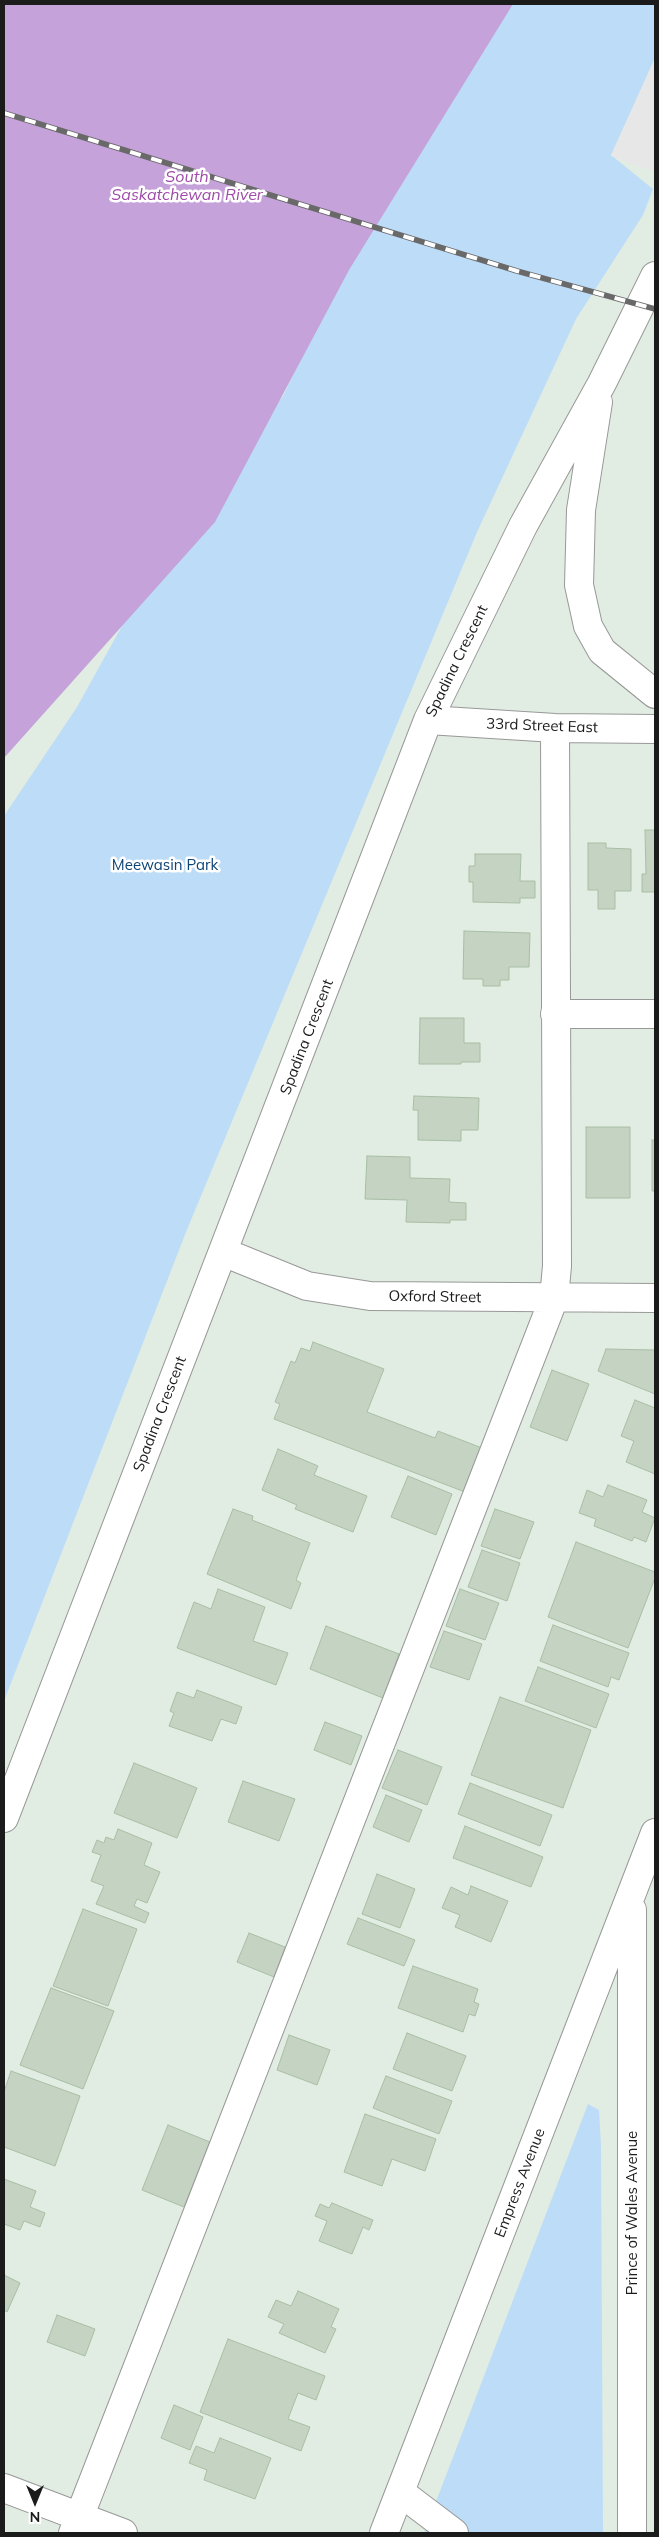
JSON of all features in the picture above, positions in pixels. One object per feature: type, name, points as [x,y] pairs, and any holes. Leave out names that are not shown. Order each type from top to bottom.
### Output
[{"type":"street","name":"Spadina Crescent","points":[[4,1818],[428,720],[535,503],[602,383],[655,276]]},
{"type":"street","points":[[602,383],[581,510],[579,585],[588,626],[602,651],[655,694]]},
{"type":"street","name":"33rd Street East","points":[[428,720],[556,728],[655,729]]},
{"type":"street","points":[[76,2525],[554,1298],[557,1266],[556,728]]},
{"type":"street","points":[[556,1014],[655,1014]]},
{"type":"street","name":"Oxford Street","points":[[223,1252],[307,1286],[370,1296],[655,1298]]},
{"type":"street","name":"Empress Avenue","points":[[384,2533],[655,1834]]},
{"type":"street","name":"Prince of Wales Avenue","points":[[632,1892],[632,2533]]},
{"type":"street","points":[[4,2488],[76,2525],[123,2533]]},
{"type":"street","points":[[400,2492],[454,2533]]},
{"type":"green space","name":"Meewasin Park","points":[[511,4],[655,4],[655,58],[611,155],[653,189],[643,215],[576,319],[477,532],[186,1232],[4,1701],[4,816],[77,707],[174,532],[283,396],[346,266]]},
{"type":"green space","points":[[588,2104],[599,2110],[601,2146],[603,2533],[424,2533]]},
{"type":"shaded area","points":[[655,58],[655,172],[611,156]]},
{"type":"water","name":"South Saskatchewan River","points":[[4,4],[513,4],[349,270],[215,522],[4,758]]},
{"type":"building","points":[[645,830],[655,830],[655,892],[642,892],[642,874],[646,874]]},
{"type":"building","points":[[588,843],[606,843],[606,848],[631,849],[631,891],[615,891],[615,909],[598,909],[598,890],[588,890]]},
{"type":"building","points":[[475,854],[521,854],[520,881],[535,881],[535,898],[520,898],[520,903],[473,902],[473,882],[469,882],[469,866],[475,866]]},
{"type":"building","points":[[464,931],[530,933],[529,967],[509,967],[509,980],[500,980],[500,986],[483,986],[483,979],[463,979]]},
{"type":"building","points":[[420,1018],[464,1018],[464,1043],[480,1043],[480,1062],[419,1064]]},
{"type":"building","points":[[414,1096],[479,1098],[478,1130],[461,1130],[461,1141],[418,1140],[418,1110],[413,1110]]},
{"type":"building","points":[[586,1127],[630,1127],[630,1198],[586,1198]]},
{"type":"building","points":[[652,1140],[655,1140],[655,1191],[652,1191]]},
{"type":"building","points":[[367,1156],[410,1157],[410,1178],[450,1179],[449,1202],[466,1203],[466,1220],[450,1220],[450,1223],[406,1222],[407,1200],[365,1199]]},
{"type":"building","points":[[313,1342],[384,1369],[367,1412],[435,1438],[438,1431],[482,1448],[465,1492],[274,1419],[280,1404],[275,1402],[291,1361],[295,1363],[301,1348],[310,1351]]},
{"type":"building","points":[[606,1349],[655,1350],[655,1394],[598,1371]]},
{"type":"building","points":[[552,1370],[589,1384],[567,1441],[530,1427]]},
{"type":"building","points":[[635,1400],[655,1408],[655,1474],[626,1462],[634,1441],[621,1436]]},
{"type":"building","points":[[278,1449],[318,1466],[314,1475],[367,1496],[353,1532],[295,1509],[297,1505],[262,1490]]},
{"type":"building","points":[[408,1476],[452,1494],[436,1535],[391,1517]]},
{"type":"building","points":[[608,1485],[647,1500],[642,1512],[655,1518],[646,1542],[634,1537],[632,1541],[594,1526],[596,1519],[579,1513],[587,1490],[603,1497]]},
{"type":"building","points":[[233,1509],[253,1516],[252,1520],[310,1543],[296,1580],[301,1583],[291,1609],[207,1574]]},
{"type":"building","points":[[495,1509],[534,1522],[520,1559],[481,1546]]},
{"type":"building","points":[[576,1542],[655,1572],[655,1578],[628,1648],[548,1617]]},
{"type":"building","points":[[482,1550],[520,1563],[507,1601],[468,1587]]},
{"type":"building","points":[[218,1589],[265,1607],[253,1641],[288,1653],[276,1685],[177,1648],[194,1602],[211,1609]]},
{"type":"building","points":[[460,1589],[499,1603],[485,1640],[446,1626]]},
{"type":"building","points":[[553,1625],[629,1653],[619,1680],[611,1677],[608,1687],[540,1661]]},
{"type":"building","points":[[326,1626],[399,1654],[383,1698],[310,1669]]},
{"type":"building","points":[[444,1631],[482,1644],[469,1680],[430,1667]]},
{"type":"building","points":[[538,1667],[609,1694],[596,1728],[525,1701]]},
{"type":"building","points":[[197,1690],[242,1707],[236,1724],[221,1719],[212,1741],[169,1726],[174,1713],[170,1711],[177,1692],[194,1698]]},
{"type":"building","points":[[500,1697],[591,1730],[563,1808],[471,1775]]},
{"type":"building","points":[[325,1722],[362,1736],[351,1765],[314,1750]]},
{"type":"building","points":[[398,1750],[442,1767],[427,1805],[382,1788]]},
{"type":"building","points":[[134,1763],[197,1788],[177,1838],[114,1813]]},
{"type":"building","points":[[243,1781],[295,1799],[279,1841],[228,1822]]},
{"type":"building","points":[[470,1783],[552,1815],[540,1846],[458,1814]]},
{"type":"building","points":[[386,1795],[422,1810],[409,1842],[373,1827]]},
{"type":"building","points":[[465,1826],[543,1857],[531,1887],[453,1858]]},
{"type":"building","points":[[118,1829],[152,1843],[144,1865],[160,1872],[147,1903],[137,1899],[134,1906],[149,1913],[145,1923],[96,1904],[104,1886],[91,1881],[101,1855],[92,1852],[97,1840],[104,1843],[106,1837],[114,1840]]},
{"type":"building","points":[[377,1874],[415,1889],[400,1928],[362,1914]]},
{"type":"building","points":[[471,1886],[508,1901],[491,1942],[455,1927],[460,1915],[442,1908],[451,1887],[468,1895]]},
{"type":"building","points":[[83,1909],[137,1929],[108,2006],[53,1986]]},
{"type":"building","points":[[358,1918],[415,1940],[404,1966],[347,1944]]},
{"type":"building","points":[[249,1933],[285,1947],[274,1977],[237,1962]]},
{"type":"building","points":[[413,1966],[478,1989],[474,2002],[479,2004],[475,2016],[469,2014],[463,2032],[398,2008]]},
{"type":"building","points":[[51,1988],[114,2011],[83,2089],[20,2065]]},
{"type":"building","points":[[407,2033],[466,2056],[452,2091],[393,2069]]},
{"type":"building","points":[[289,2035],[330,2050],[317,2085],[277,2070]]},
{"type":"building","points":[[11,2071],[80,2096],[55,2166],[4,2147],[4,2092]]},
{"type":"building","points":[[386,2076],[452,2101],[439,2134],[373,2108]]},
{"type":"building","points":[[365,2114],[436,2139],[425,2171],[392,2159],[382,2186],[344,2172]]},
{"type":"building","points":[[168,2125],[210,2142],[184,2207],[142,2190]]},
{"type":"building","points":[[4,2179],[36,2191],[30,2207],[45,2213],[40,2227],[24,2221],[20,2230],[4,2224]]},
{"type":"building","points":[[332,2203],[373,2220],[369,2230],[363,2227],[352,2254],[319,2241],[327,2221],[315,2216],[320,2204],[329,2208]]},
{"type":"building","points":[[4,2275],[20,2283],[7,2312],[4,2310]]},
{"type":"building","points":[[298,2291],[339,2309],[331,2327],[336,2329],[325,2353],[279,2333],[284,2324],[268,2317],[276,2300],[291,2306]]},
{"type":"building","points":[[57,2315],[95,2329],[85,2356],[47,2342]]},
{"type":"building","points":[[228,2339],[325,2376],[316,2400],[298,2393],[288,2419],[310,2427],[301,2451],[200,2412]]},
{"type":"building","points":[[174,2405],[203,2417],[190,2450],[161,2438]]},
{"type":"building","points":[[220,2438],[271,2458],[255,2499],[204,2480],[207,2470],[189,2463],[196,2446],[214,2453]]},
{"type":"railway","points":[[4,113],[517,271],[655,309]]}]
